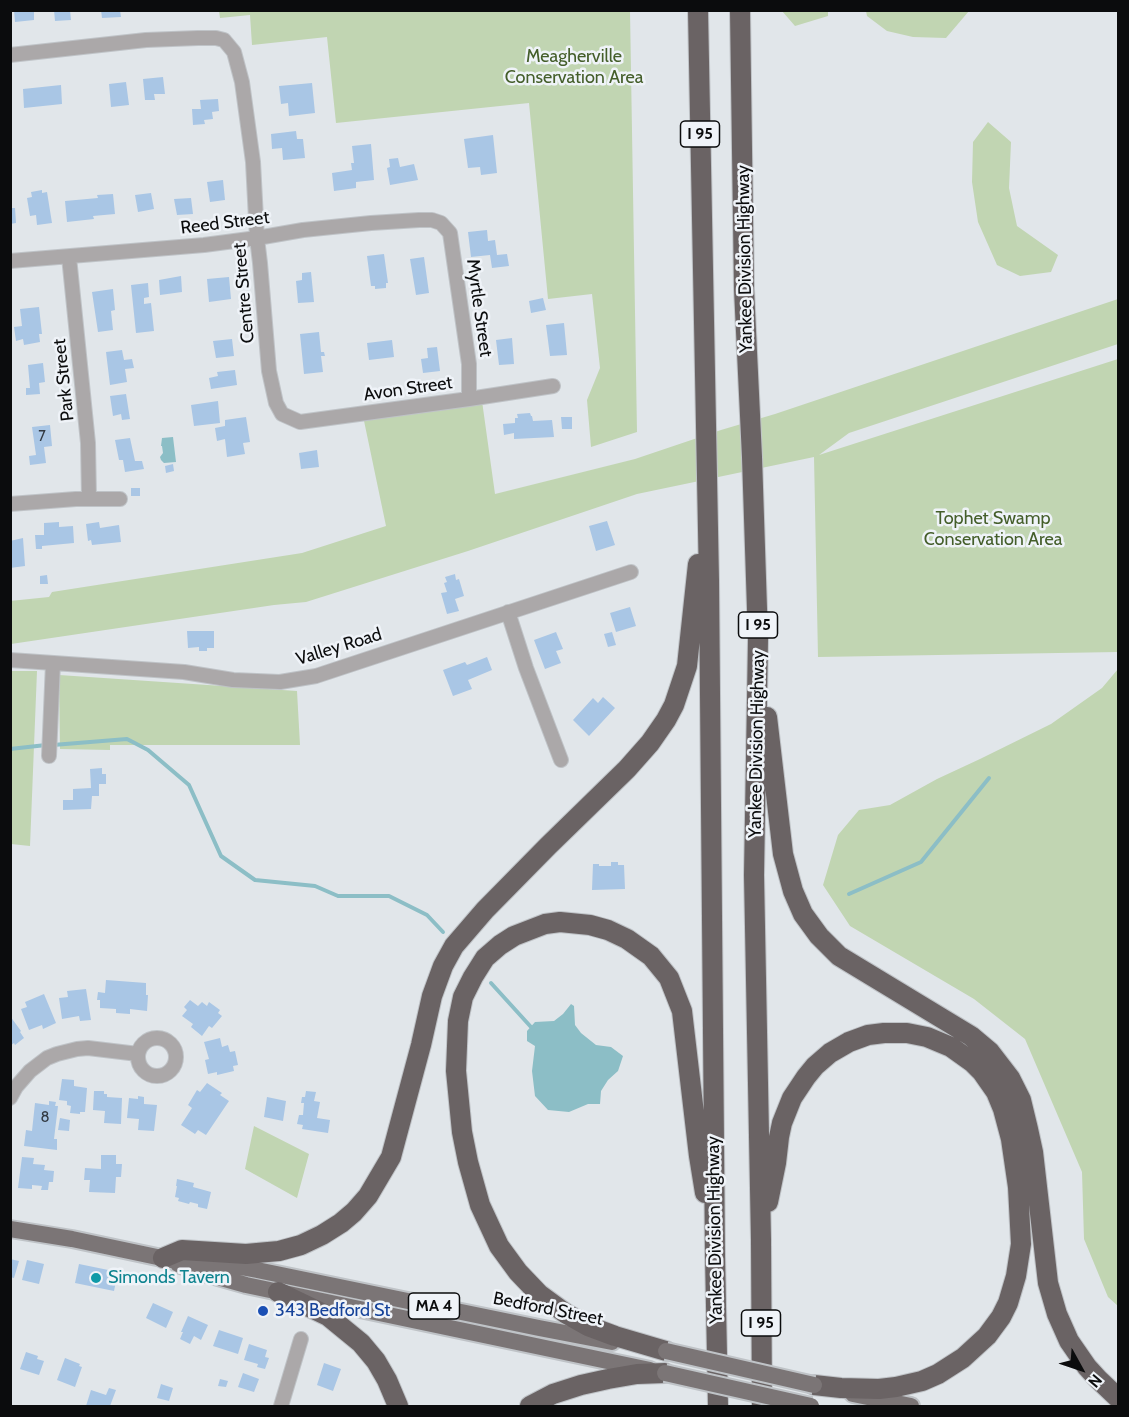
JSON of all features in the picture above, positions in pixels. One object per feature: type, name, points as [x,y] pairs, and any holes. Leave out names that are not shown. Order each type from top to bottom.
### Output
[{"type":"highway","name":"Yankee Division Highway","points":[[698,10],[711,697],[717,1404]]},
{"type":"highway","name":"Yankee Division Highway","points":[[740,10],[744,289],[758,658],[754,875],[762,1407]]},
{"type":"highway","points":[[169,1260],[182,1250],[246,1254],[279,1251],[301,1245],[341,1223],[368,1196],[391,1157],[432,996],[443,966],[454,946],[485,910],[651,743],[674,705],[687,666],[707,487]]},
{"type":"highway","points":[[758,658],[783,854],[789,881],[797,900],[811,926],[830,948],[853,965],[971,1036],[990,1052],[1010,1078],[1021,1100],[1033,1152],[1047,1274],[1057,1314],[1069,1341],[1083,1361],[1098,1379],[1119,1398]]},
{"type":"highway","points":[[666,1351],[588,1326],[565,1314],[539,1294],[518,1272],[499,1246],[480,1205],[468,1162],[459,1109],[456,1071],[458,1021],[463,997],[473,977],[485,958],[500,945],[514,936],[545,924],[560,922],[590,925],[627,939],[651,956],[669,978],[682,1011],[699,1156],[715,1255]]},
{"type":"highway","points":[[761,1240],[779,1137],[787,1111],[792,1098],[806,1077],[830,1053],[867,1035],[890,1032],[914,1034],[940,1042],[962,1054],[991,1083],[1003,1108],[1011,1139],[1018,1187],[1021,1244],[1017,1276],[1001,1317],[987,1336],[963,1358],[922,1381],[879,1389],[814,1385]]},
{"type":"highway","points":[[278,1292],[328,1316],[361,1343],[376,1361],[387,1380],[398,1407]]},
{"type":"highway","points":[[530,1407],[553,1394],[581,1385],[637,1374],[665,1373]]},
{"type":"main road","name":"Bedford Street","points":[[10,1229],[72,1239],[169,1260],[207,1274],[278,1292],[665,1373],[811,1407]]},
{"type":"main road","name":"Bedford Street","points":[[169,1260],[202,1260],[257,1270],[539,1328],[666,1351],[911,1407]]},
{"type":"street","name":"Centre Street","points":[[10,55],[146,40],[198,38],[224,40],[234,52],[242,82],[253,162],[257,238],[269,370],[276,403]]},
{"type":"street","name":"Reed Street","points":[[10,261],[204,245],[303,230],[371,223],[432,220],[443,224]]},
{"type":"street","name":"Myrtle Street","points":[[443,224],[450,233],[454,253],[469,364],[469,399]]},
{"type":"street","name":"Park Street","points":[[69,257],[88,443],[89,499]]},
{"type":"street","name":"Avon Street","points":[[276,403],[282,414],[300,422],[553,386]]},
{"type":"street","points":[[10,504],[50,500],[120,499]]},
{"type":"street","name":"Valley Road","points":[[10,660],[184,672],[233,680],[280,682],[316,676],[631,572]]},
{"type":"street","points":[[508,612],[526,668],[561,760]]},
{"type":"street","points":[[49,756],[53,663]]},
{"type":"street","points":[[10,1098],[30,1071],[47,1058],[57,1054],[88,1048],[138,1054]]},
{"type":"street","points":[[281,1407],[301,1339]]},
{"type":"green space","points":[[866,10],[969,11],[946,38],[913,37],[887,31],[867,16]]},
{"type":"green space","name":"Meagherville Conservation Area","points":[[219,11],[630,11],[637,432],[591,447],[587,400],[600,368],[592,294],[548,299],[529,103],[336,123],[327,37],[252,45],[250,15],[220,18]]},
{"type":"green space","points":[[782,11],[828,11],[828,16],[795,26]]},
{"type":"green space","points":[[988,122],[1011,142],[1009,188],[1017,226],[1058,255],[1051,272],[1020,276],[997,265],[978,222],[972,182],[973,142]]},
{"type":"green space","name":"Tophet Swamp Conservation Area","points":[[1118,299],[1118,344],[849,433],[819,455],[1118,359],[1118,652],[818,657],[814,457],[637,494],[306,602],[11,644],[10,601],[49,597],[52,592],[302,553],[386,526],[363,416],[482,401],[495,494],[635,459]]},
{"type":"green space","points":[[1118,669],[1118,1306],[1108,1297],[1084,1239],[1082,1172],[1025,1039],[974,999],[850,926],[823,885],[838,835],[859,810],[890,805],[937,779],[1051,724],[1102,688]]},
{"type":"green space","points":[[10,671],[37,671],[30,846],[11,844]]},
{"type":"green space","points":[[59,675],[297,691],[300,745],[110,745],[110,750],[60,749]]},
{"type":"green space","points":[[254,1126],[309,1154],[297,1198],[245,1169]]},
{"type":"water","points":[[173,437],[176,462],[164,463],[160,457],[163,453],[162,438]]},
{"type":"water","points":[[571,1004],[574,1006],[575,1025],[581,1033],[596,1045],[611,1047],[623,1056],[618,1071],[601,1091],[600,1104],[588,1104],[569,1112],[548,1110],[535,1096],[532,1071],[535,1046],[527,1041],[527,1031],[535,1022],[554,1021]]},
{"type":"building","points":[[14,10],[34,10],[34,20],[15,22]]},
{"type":"building","points":[[54,10],[70,10],[71,20],[55,21]]},
{"type":"building","points":[[101,10],[120,10],[121,17],[102,18]]},
{"type":"building","points":[[163,77],[165,94],[154,94],[155,100],[145,100],[143,79]]},
{"type":"building","points":[[126,82],[129,105],[111,107],[109,84]]},
{"type":"building","points":[[312,83],[315,113],[289,116],[288,103],[281,104],[279,86]]},
{"type":"building","points":[[61,85],[62,104],[24,108],[23,89]]},
{"type":"building","points":[[218,99],[219,111],[212,112],[213,119],[204,120],[205,124],[193,125],[192,109],[201,109],[200,100]]},
{"type":"building","points":[[296,131],[297,139],[303,139],[305,158],[283,160],[282,148],[272,149],[271,134]]},
{"type":"building","points":[[493,135],[497,173],[481,175],[480,167],[468,168],[464,139]]},
{"type":"building","points":[[371,144],[374,180],[356,182],[356,188],[334,191],[332,173],[352,170],[351,163],[354,163],[352,146]]},
{"type":"building","points":[[398,158],[400,167],[414,164],[418,180],[390,185],[387,168],[390,167],[389,159]]},
{"type":"building","points":[[223,180],[225,200],[210,202],[207,182]]},
{"type":"building","points":[[42,190],[42,193],[47,192],[52,223],[37,225],[36,215],[30,216],[27,198],[32,197],[31,192]]},
{"type":"building","points":[[151,193],[154,209],[138,212],[135,195]]},
{"type":"building","points":[[113,194],[115,214],[67,222],[65,201]]},
{"type":"building","points":[[191,198],[193,214],[177,215],[174,199]]},
{"type":"building","points":[[10,208],[15,208],[16,223],[10,224]]},
{"type":"building","points":[[487,230],[488,241],[495,240],[497,255],[507,254],[509,266],[492,268],[490,255],[471,257],[468,232]]},
{"type":"building","points":[[384,254],[388,283],[386,283],[386,288],[375,289],[375,286],[371,286],[367,256]]},
{"type":"building","points":[[424,257],[429,293],[416,295],[410,259]]},
{"type":"building","points":[[311,272],[314,302],[298,303],[296,281],[302,280],[302,273]]},
{"type":"building","points":[[181,276],[182,292],[160,295],[159,280]]},
{"type":"building","points":[[229,277],[231,299],[209,302],[207,279]]},
{"type":"building","points":[[148,283],[149,297],[144,298],[144,304],[151,303],[154,331],[136,333],[131,285]]},
{"type":"building","points":[[113,289],[115,310],[111,311],[113,330],[98,332],[92,292]]},
{"type":"building","points":[[543,298],[546,310],[531,313],[529,301]]},
{"type":"building","points":[[39,307],[42,334],[39,334],[40,342],[24,345],[23,339],[16,341],[14,327],[22,326],[20,309]]},
{"type":"building","points":[[564,323],[567,355],[550,356],[546,325]]},
{"type":"building","points":[[319,332],[321,352],[324,352],[325,356],[321,356],[323,372],[304,374],[300,334]]},
{"type":"building","points":[[512,338],[514,364],[499,365],[496,340]]},
{"type":"building","points":[[232,339],[234,356],[216,358],[213,341]]},
{"type":"building","points":[[392,340],[394,357],[369,360],[367,343]]},
{"type":"building","points":[[437,347],[440,371],[423,373],[421,359],[428,358],[427,348]]},
{"type":"building","points":[[122,350],[124,360],[132,359],[134,368],[125,369],[127,382],[110,385],[106,352]]},
{"type":"building","points":[[43,363],[45,382],[39,383],[40,394],[26,395],[26,388],[30,388],[28,365]]},
{"type":"building","points":[[235,370],[237,385],[211,389],[209,378],[218,376],[217,372]]},
{"type":"building","points":[[126,394],[130,419],[122,420],[121,414],[113,416],[110,396]]},
{"type":"building","points":[[218,401],[220,423],[194,426],[191,405]]},
{"type":"building","points":[[530,413],[533,421],[552,420],[554,437],[514,439],[514,433],[504,435],[503,424],[515,423],[515,418],[518,418],[517,414]]},
{"type":"building","points":[[246,417],[250,442],[243,443],[245,454],[227,457],[225,439],[217,441],[215,428],[225,426],[225,420]]},
{"type":"building","points":[[561,417],[572,417],[572,429],[562,429]]},
{"type":"building","points":[[50,425],[52,446],[44,447],[46,463],[30,465],[29,456],[36,455],[32,427]]},
{"type":"building","points":[[130,438],[135,461],[142,461],[144,469],[125,472],[123,460],[119,460],[115,440]]},
{"type":"building","points":[[317,450],[319,467],[301,469],[299,453]]},
{"type":"building","points":[[173,464],[174,471],[166,473],[165,466]]},
{"type":"building","points":[[131,488],[140,488],[140,496],[131,496]]},
{"type":"building","points":[[607,521],[615,545],[596,551],[589,526]]},
{"type":"building","points":[[59,522],[59,527],[73,526],[74,543],[42,546],[42,549],[36,549],[35,535],[44,535],[44,523]]},
{"type":"building","points":[[99,522],[100,528],[119,525],[121,542],[92,545],[91,540],[88,541],[86,524]]},
{"type":"building","points":[[23,538],[25,566],[10,568],[10,541]]},
{"type":"building","points":[[455,574],[456,580],[459,579],[464,596],[455,599],[459,611],[447,614],[441,593],[447,592],[445,577]]},
{"type":"building","points":[[47,575],[48,584],[40,584],[40,576]]},
{"type":"building","points":[[630,607],[636,626],[616,632],[610,613]]},
{"type":"building","points":[[187,631],[214,631],[214,648],[199,651],[199,647],[188,648]]},
{"type":"building","points":[[556,632],[563,649],[556,651],[561,663],[545,669],[534,640]]},
{"type":"building","points":[[612,632],[616,645],[608,647],[604,634]]},
{"type":"building","points":[[487,657],[492,670],[468,680],[472,689],[453,696],[443,670],[465,662],[467,665]]},
{"type":"building","points":[[603,697],[615,708],[589,736],[573,720],[593,698],[598,703]]},
{"type":"building","points":[[102,768],[102,774],[106,774],[106,784],[99,784],[99,796],[92,796],[91,809],[63,810],[63,800],[73,800],[73,789],[91,788],[90,769]]},
{"type":"building","points":[[611,862],[624,865],[625,889],[592,890],[593,864],[611,866]]},
{"type":"building","points":[[106,980],[146,983],[147,1011],[130,1009],[130,1014],[116,1013],[116,1009],[100,1008],[100,1000],[97,1000],[98,992],[105,993]]},
{"type":"building","points":[[86,989],[91,1020],[80,1021],[79,1016],[62,1019],[59,998],[68,997],[67,991]]},
{"type":"building","points":[[44,994],[56,1023],[43,1029],[42,1025],[29,1030],[21,1009],[27,1007],[25,1002]]},
{"type":"building","points":[[190,1000],[198,1006],[202,1002],[207,1006],[209,1002],[220,1010],[218,1013],[222,1016],[212,1028],[209,1026],[202,1036],[191,1027],[193,1024],[182,1016],[187,1010],[184,1007]]},
{"type":"building","points":[[10,1016],[24,1038],[10,1046]]},
{"type":"building","points":[[220,1038],[222,1047],[228,1045],[230,1052],[235,1051],[238,1065],[233,1066],[234,1071],[217,1075],[217,1072],[208,1074],[205,1060],[209,1059],[204,1042]]},
{"type":"building","points":[[62,1079],[74,1080],[74,1086],[87,1088],[85,1112],[70,1113],[71,1106],[67,1105],[67,1101],[59,1100]]},
{"type":"building","points":[[207,1083],[229,1101],[206,1135],[198,1130],[195,1134],[181,1125],[192,1108],[188,1105],[197,1090],[200,1092]]},
{"type":"building","points":[[94,1091],[104,1091],[107,1097],[122,1098],[121,1124],[104,1123],[105,1111],[93,1110]]},
{"type":"building","points":[[306,1091],[316,1092],[314,1101],[320,1102],[317,1118],[330,1120],[328,1133],[302,1129],[303,1125],[297,1124],[299,1115],[303,1115],[304,1103],[301,1103]]},
{"type":"building","points":[[138,1096],[144,1097],[144,1104],[157,1105],[154,1131],[138,1130],[139,1119],[127,1118],[129,1098],[138,1099]]},
{"type":"building","points":[[267,1097],[286,1101],[283,1121],[264,1117]]},
{"type":"building","points":[[49,1101],[56,1102],[55,1106],[58,1106],[54,1139],[57,1139],[57,1150],[24,1146],[26,1130],[32,1131],[35,1103],[49,1105]]},
{"type":"building","points":[[60,1118],[70,1120],[69,1131],[58,1130]]},
{"type":"building","points":[[101,1155],[116,1155],[116,1164],[122,1164],[121,1177],[116,1177],[115,1193],[89,1192],[90,1180],[84,1180],[85,1168],[101,1169]]},
{"type":"building","points":[[22,1157],[34,1158],[33,1164],[45,1165],[44,1170],[54,1171],[53,1182],[49,1182],[48,1190],[41,1190],[42,1186],[32,1185],[32,1189],[18,1188]]},
{"type":"building","points":[[177,1179],[194,1183],[193,1187],[211,1192],[207,1209],[198,1207],[198,1204],[178,1201],[179,1198],[175,1197]]},
{"type":"building","points":[[10,1259],[19,1261],[14,1278],[10,1277]]},
{"type":"building","points":[[27,1260],[44,1264],[39,1284],[22,1280]]},
{"type":"building","name":"Simonds Tavern","points":[[79,1264],[118,1272],[114,1291],[75,1283]]},
{"type":"building","points":[[153,1303],[173,1312],[166,1328],[146,1318]]},
{"type":"building","points":[[188,1316],[208,1325],[201,1340],[194,1336],[190,1344],[180,1339]]},
{"type":"building","points":[[219,1330],[243,1338],[238,1354],[213,1346]]},
{"type":"building","points":[[249,1344],[267,1350],[265,1357],[269,1358],[265,1369],[257,1367],[258,1364],[244,1360]]},
{"type":"building","points":[[26,1352],[44,1361],[39,1375],[20,1369]]},
{"type":"building","points":[[65,1358],[82,1367],[75,1387],[57,1380]]},
{"type":"building","points":[[324,1363],[341,1369],[333,1391],[317,1385]]},
{"type":"building","points":[[243,1373],[259,1379],[254,1392],[238,1387]]},
{"type":"building","points":[[220,1379],[228,1381],[226,1387],[218,1386]]},
{"type":"building","points":[[161,1384],[173,1388],[169,1401],[157,1398]]},
{"type":"building","points":[[109,1388],[116,1390],[110,1406],[86,1406],[91,1390],[106,1395]]},
{"type":"waterway","points":[[53,745],[127,739],[148,750],[189,785],[221,856],[255,880],[315,886],[338,896],[389,896],[427,915],[443,932]]},
{"type":"waterway","points":[[10,749],[46,745]]},
{"type":"waterway","points":[[849,894],[921,862],[989,778]]},
{"type":"waterway","points":[[491,983],[531,1027]]},
{"type":"place","name":"Simonds Tavern","points":[[96,1278]]},
{"type":"place","name":"343 Bedford St","points":[[263,1311]]}]
